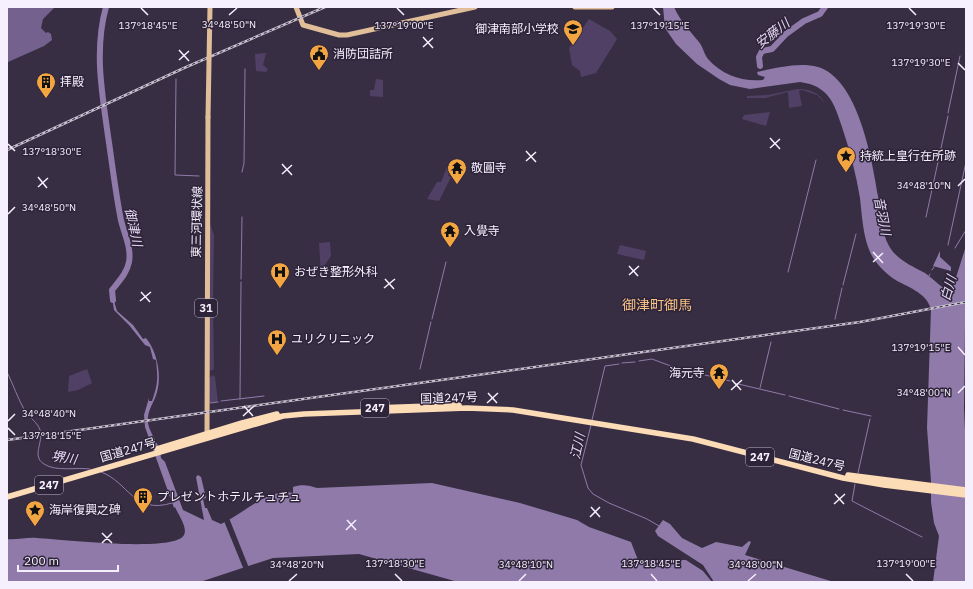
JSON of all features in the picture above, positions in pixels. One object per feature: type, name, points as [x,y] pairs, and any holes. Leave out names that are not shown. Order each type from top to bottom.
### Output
[{"type":"highway","name":"国道247号","points":[[7,497],[283,413],[305,410],[484,405],[512,407],[693,439],[843,478],[928,488],[966,490]]},
{"type":"highway","name":"国道247号","points":[[7,493],[88,472]]},
{"type":"highway","name":"国道247号","points":[[928,488],[966,495]]},
{"type":"main road","name":"東三河環状線","points":[[207,436],[208,117],[210,7]]},
{"type":"main road","points":[[298,8],[302,24],[339,35],[347,35],[475,7]]},
{"type":"main road","points":[[575,7],[612,7]]},
{"type":"shaded area","points":[[7,7],[55,7],[43,19],[41,28],[46,33],[48,32],[51,34],[52,40],[44,46],[8,62]]},
{"type":"shaded area","points":[[663,7],[674,7],[682,21],[700,44],[708,59],[714,65],[733,76],[748,80],[763,80],[765,77],[758,75],[757,72],[788,66],[803,65],[818,67],[832,74],[843,87],[853,103],[861,122],[872,162],[884,235],[892,251],[905,262],[925,273],[940,286],[950,290],[953,287],[966,246],[964,408],[966,453],[966,582],[933,582],[939,536],[934,523],[931,502],[927,428],[931,309],[929,303],[921,294],[894,279],[883,270],[874,260],[870,252],[864,233],[857,180],[848,145],[833,103],[818,87],[810,84],[800,82],[750,89],[730,85],[719,79],[697,64],[676,44],[665,28]]},
{"type":"shaded area","points":[[589,19],[610,31],[617,39],[596,73],[581,77],[580,71],[572,65],[569,48]]},
{"type":"shaded area","points":[[266,53],[263,65],[268,69],[266,72],[256,71],[255,54]]},
{"type":"shaded area","points":[[376,79],[383,80],[383,97],[370,96],[370,90],[374,90]]},
{"type":"shaded area","points":[[798,89],[806,90],[817,94],[825,103],[817,95],[802,90],[799,91],[802,106],[789,108],[788,92],[765,98],[747,98],[747,96],[768,95]]},
{"type":"shaded area","points":[[770,112],[766,126],[742,119],[744,115]]},
{"type":"shaded area","points":[[447,167],[451,168],[448,176],[451,177],[439,201],[427,199],[437,182],[441,182]]},
{"type":"shaded area","points":[[210,224],[214,235],[213,300],[209,302]]},
{"type":"shaded area","points":[[330,242],[331,256],[324,266],[324,273],[321,275],[319,243]]},
{"type":"shaded area","points":[[620,245],[646,251],[644,260],[617,254]]},
{"type":"shaded area","points":[[940,251],[940,257],[951,267],[951,271],[933,266]]},
{"type":"shaded area","points":[[111,291],[117,311],[133,325],[143,339],[146,338],[154,351],[158,366],[159,383],[149,413],[148,423],[161,453],[161,458],[165,462],[183,510],[204,520],[196,477],[198,475],[201,477],[206,498],[203,499],[205,508],[207,508],[212,520],[221,524],[274,494],[284,492],[293,493],[293,487],[299,485],[317,488],[432,483],[520,503],[577,520],[589,527],[631,542],[638,560],[686,560],[703,571],[712,582],[458,582],[359,554],[273,558],[200,582],[7,582],[7,539],[33,538],[115,544],[139,544],[160,543],[176,540],[184,535],[184,525],[175,507],[174,508],[145,427],[144,415],[149,398],[149,401],[152,401],[156,386],[156,360],[153,359],[150,347],[145,345],[129,325],[114,310]]},
{"type":"shaded area","points":[[209,304],[213,306],[214,369],[211,371],[209,369]]},
{"type":"shaded area","points":[[87,369],[92,383],[78,390],[68,392],[69,376]]},
{"type":"shaded area","points":[[213,375],[215,377],[218,402],[209,403],[209,378]]},
{"type":"shaded area","points":[[663,520],[670,524],[682,538],[702,548],[716,542],[742,547],[749,541],[751,542],[745,555],[834,582],[714,582],[703,565],[658,536],[655,531]]},
{"type":"pier","points":[[229,518],[249,568],[244,570],[224,521]]},
{"type":"waterway","name":"御津川","points":[[106,7],[100,39],[100,72],[118,205],[130,256],[126,270],[112,290],[113,300]]},
{"type":"waterway","name":"安藤川","points":[[760,66],[759,57],[762,51],[772,49],[786,34],[804,21],[820,14],[825,7]]},
{"type":"waterway","points":[[948,113],[960,56]]},
{"type":"waterway","points":[[242,172],[244,163],[245,69]]},
{"type":"waterway","points":[[176,79],[175,175],[199,176]]},
{"type":"waterway","points":[[926,217],[948,116]]},
{"type":"waterway","points":[[788,272],[816,160]]},
{"type":"waterway","points":[[948,245],[966,162]]},
{"type":"waterway","points":[[241,279],[242,217]]},
{"type":"waterway","points":[[955,248],[966,230]]},
{"type":"waterway","points":[[843,285],[856,234]]},
{"type":"waterway","points":[[432,319],[446,262]]},
{"type":"waterway","points":[[240,399],[241,282]]},
{"type":"waterway","points":[[835,319],[842,288]]},
{"type":"waterway","points":[[420,369],[431,322]]},
{"type":"waterway","points":[[760,388],[771,342]]},
{"type":"waterway","points":[[639,361],[652,359],[676,368]]},
{"type":"waterway","points":[[622,363],[635,362]]},
{"type":"waterway","name":"江川","points":[[592,420],[605,366],[619,364]]},
{"type":"waterway","points":[[680,369],[730,381]]},
{"type":"waterway","name":"堺川","points":[[7,372],[25,411],[40,430],[41,435],[38,453],[40,461],[44,464],[60,469],[90,469]]},
{"type":"waterway","points":[[734,383],[785,395]]},
{"type":"waterway","points":[[221,401],[264,396]]},
{"type":"waterway","points":[[789,396],[839,409]]},
{"type":"waterway","points":[[210,403],[218,402]]},
{"type":"waterway","points":[[843,410],[871,416]]},
{"type":"waterway","points":[[858,473],[870,419]]},
{"type":"waterway","name":"江川","points":[[591,425],[581,465],[588,488],[593,494],[609,503],[647,519],[659,526]]},
{"type":"waterway","name":"堺川","points":[[101,472],[118,483],[132,496],[148,505],[159,506],[172,503]]},
{"type":"waterway","points":[[855,484],[852,501],[922,537]]},
{"type":"railway","points":[[7,150],[184,68],[325,7]]},
{"type":"railway","points":[[7,440],[860,322],[966,302]]},
{"type":"place","name":"御津南部小学校","points":[[573,46]]},
{"type":"place","name":"消防団詰所","points":[[319,71]]},
{"type":"place","name":"拝殿","points":[[46,99]]},
{"type":"place","name":"持統上皇行在所跡","points":[[846,173]]},
{"type":"place","name":"敬圓寺","points":[[457,185]]},
{"type":"place","name":"入覺寺","points":[[450,248]]},
{"type":"place","name":"おぜき整形外科","points":[[280,289]]},
{"type":"place","name":"ユリクリニック","points":[[277,356]]},
{"type":"place","name":"海元寺","points":[[719,390]]},
{"type":"place","name":"プレゼントホテルチュチュ","points":[[143,514]]},
{"type":"place","name":"海岸復興之碑","points":[[35,527]]},
{"type":"district","name":"御津町御馬","points":[[657,305]]},
{"type":"water label","name":"音羽川","points":[[883,216]]},
{"type":"water label","name":"白川","points":[[948,288]]}]
